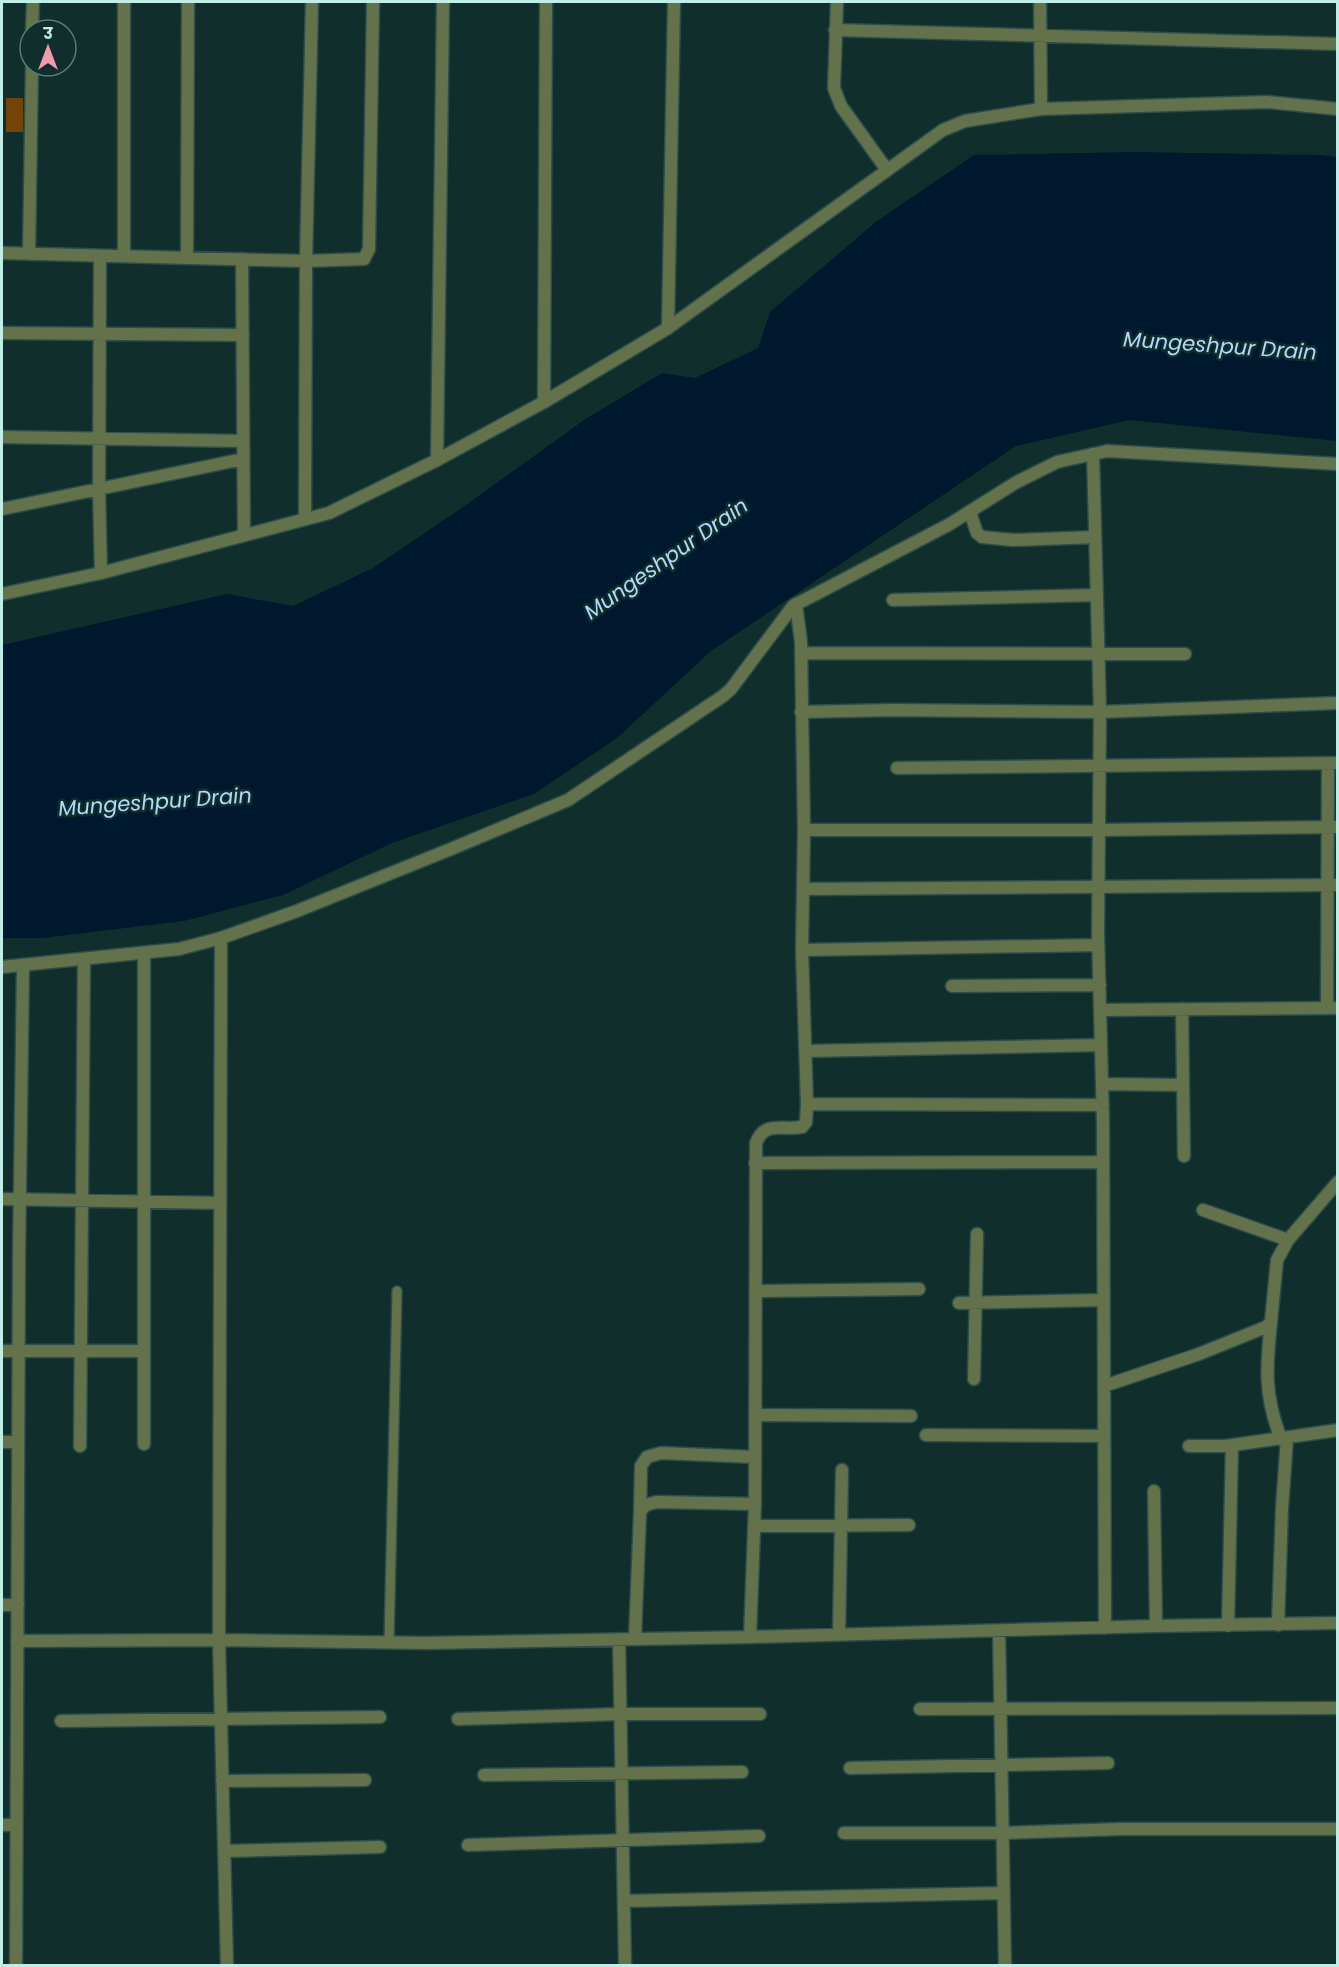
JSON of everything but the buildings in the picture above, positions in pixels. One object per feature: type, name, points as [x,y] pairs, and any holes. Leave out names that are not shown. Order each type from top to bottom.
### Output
[{"type":"street","points":[[33,2],[33,18]]},
{"type":"street","points":[[124,2],[124,256]]},
{"type":"street","points":[[187,258],[188,2]]},
{"type":"street","points":[[305,519],[306,261],[312,2]]},
{"type":"street","points":[[2,253],[306,261],[364,259],[369,249],[373,2]]},
{"type":"street","points":[[437,460],[443,2]]},
{"type":"street","points":[[544,402],[546,2]]},
{"type":"street","points":[[668,328],[674,2]]},
{"type":"street","points":[[837,2],[833,78],[837,98],[887,170]]},
{"type":"street","points":[[1040,2],[1041,109]]},
{"type":"street","points":[[835,30],[1338,44]]},
{"type":"street","points":[[29,254],[32,78]]},
{"type":"street","points":[[2,594],[101,573],[329,513],[437,460],[544,402],[668,328],[954,124],[1005,113],[1041,109],[1267,102],[1338,109]]},
{"type":"street","points":[[100,256],[101,573]]},
{"type":"street","points":[[242,259],[244,535]]},
{"type":"street","points":[[2,333],[243,335]]},
{"type":"street","points":[[2,437],[243,441]]},
{"type":"street","points":[[2,967],[179,949],[221,938],[308,907],[568,800],[723,696],[731,689],[796,604],[950,524],[1015,483],[1064,460],[1117,451],[1338,464]]},
{"type":"street","points":[[1093,454],[1101,767],[1098,945],[1103,1105],[1105,1628]]},
{"type":"street","points":[[2,509],[243,459]]},
{"type":"street","points":[[970,512],[977,533],[982,537],[1013,540],[1095,537]]},
{"type":"street","points":[[893,600],[1096,595]]},
{"type":"street","points":[[750,1637],[755,1504],[756,1143],[760,1133],[769,1128],[802,1127],[806,1122],[807,1104],[802,950],[804,830],[801,653],[796,604]]},
{"type":"street","points":[[801,653],[1185,654]]},
{"type":"street","points":[[801,712],[892,710],[1100,712],[1338,703]]},
{"type":"street","points":[[897,768],[1333,763],[1332,1008],[1100,1010]]},
{"type":"street","points":[[804,830],[1333,827]]},
{"type":"street","points":[[804,889],[1333,885]]},
{"type":"street","points":[[221,938],[219,1640],[227,1965]]},
{"type":"street","points":[[802,950],[1098,945]]},
{"type":"street","points":[[144,953],[144,1444]]},
{"type":"street","points":[[80,1446],[84,959]]},
{"type":"street","points":[[16,1965],[23,965]]},
{"type":"street","points":[[952,986],[1100,985]]},
{"type":"street","points":[[1182,1009],[1184,1156]]},
{"type":"street","points":[[806,1050],[1101,1045]]},
{"type":"street","points":[[1102,1084],[1183,1085]]},
{"type":"street","points":[[807,1104],[1103,1105]]},
{"type":"street","points":[[755,1163],[1103,1162]]},
{"type":"street","points":[[1278,1624],[1284,1439],[1272,1415],[1266,1373],[1274,1277],[1277,1260],[1288,1240],[1338,1182]]},
{"type":"street","points":[[2,1199],[220,1203]]},
{"type":"street","points":[[1203,1210],[1288,1240]]},
{"type":"street","points":[[974,1379],[977,1234]]},
{"type":"street","points":[[757,1291],[919,1289]]},
{"type":"street","points":[[959,1303],[1103,1300]]},
{"type":"street","points":[[1104,1386],[1199,1354],[1266,1328],[1270,1322]]},
{"type":"street","points":[[2,1351],[144,1352]]},
{"type":"street","points":[[755,1415],[911,1416]]},
{"type":"street","points":[[1189,1446],[1232,1445],[1338,1430]]},
{"type":"street","points":[[926,1436],[1104,1436]]},
{"type":"street","points":[[2,1442],[18,1442]]},
{"type":"street","points":[[1228,1626],[1232,1445]]},
{"type":"street","points":[[635,1638],[641,1466],[646,1457],[661,1454],[755,1457]]},
{"type":"street","points":[[839,1634],[842,1470]]},
{"type":"street","points":[[1154,1491],[1156,1626]]},
{"type":"street","points":[[640,1513],[642,1507],[657,1502],[755,1504]]},
{"type":"street","points":[[754,1526],[909,1525]]},
{"type":"street","points":[[2,1605],[18,1605]]},
{"type":"street","points":[[17,1641],[219,1640],[389,1643],[1338,1623]]},
{"type":"street","points":[[999,1630],[1005,1965]]},
{"type":"street","points":[[619,1639],[625,1965]]},
{"type":"street","points":[[920,1709],[1338,1708]]},
{"type":"street","points":[[458,1719],[620,1714],[760,1714]]},
{"type":"street","points":[[62,1721],[380,1717]]},
{"type":"street","points":[[850,1768],[1108,1763]]},
{"type":"street","points":[[484,1775],[742,1772]]},
{"type":"street","points":[[222,1781],[365,1780]]},
{"type":"street","points":[[2,1825],[16,1825]]},
{"type":"street","points":[[844,1833],[1003,1833],[1122,1828],[1338,1828]]},
{"type":"street","points":[[468,1845],[759,1836]]},
{"type":"street","points":[[224,1851],[380,1847]]},
{"type":"street","points":[[624,1900],[1004,1893]]},
{"type":"lane","points":[[389,1643],[397,1291]]},
{"type":"water","name":"Mungeshpur Drain","points":[[1134,152],[1337,157],[1337,441],[1130,420],[1016,446],[711,651],[617,738],[534,794],[392,843],[283,895],[184,921],[42,938],[2,938],[2,645],[227,594],[293,606],[373,568],[584,420],[662,373],[695,378],[758,348],[770,312],[877,221],[974,155]]}]
